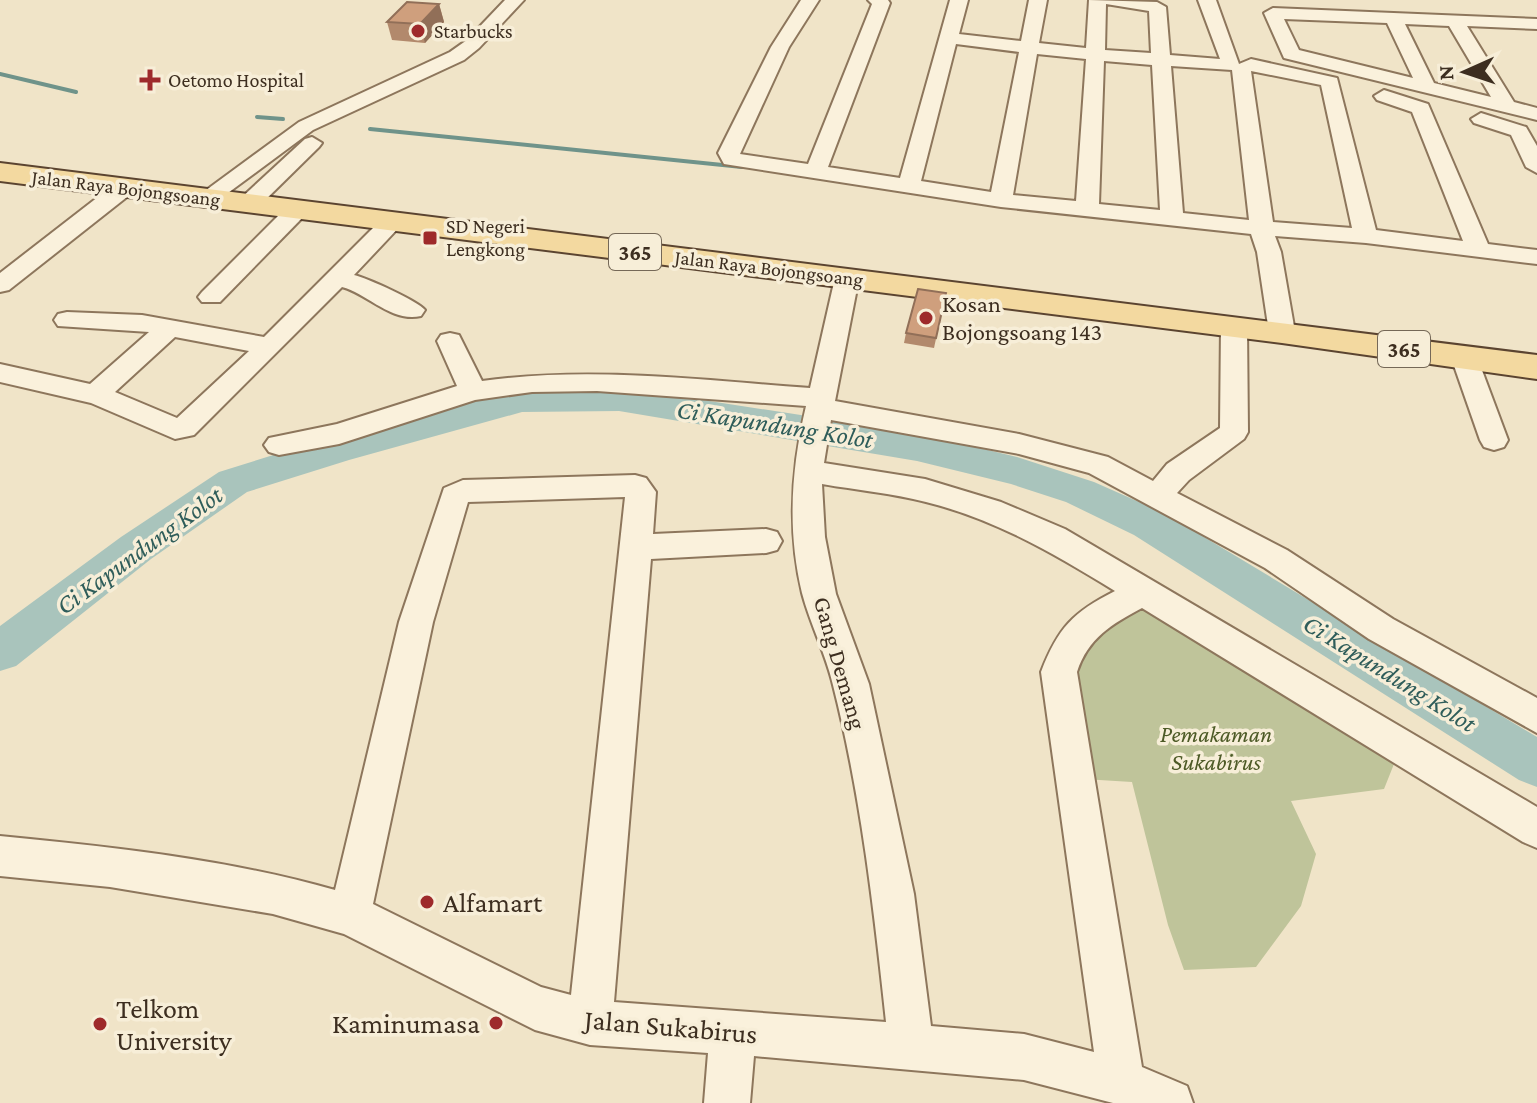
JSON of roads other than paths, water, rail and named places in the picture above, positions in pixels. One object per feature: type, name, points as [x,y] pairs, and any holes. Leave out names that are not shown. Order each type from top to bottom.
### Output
[{"type":"main road","name":"Jalan Raya Bojongsoang","points":[[0,172],[1276,331],[1537,367]]},
{"type":"street","points":[[205,199],[287,139],[342,108],[457,56],[473,44],[515,0]]},
{"type":"street","points":[[248,204],[311,144],[353,119],[476,61],[494,48],[539,0]]},
{"type":"street","points":[[810,0],[780,47],[729,153],[738,161],[1001,200],[1172,219],[1263,237],[1366,236],[1537,257]]},
{"type":"street","points":[[815,173],[881,3],[877,0]]},
{"type":"street","points":[[908,187],[959,0]]},
{"type":"street","points":[[1001,200],[1038,0]]},
{"type":"street","points":[[1087,210],[1098,0]]},
{"type":"street","points":[[1111,0],[1157,7],[1172,219]]},
{"type":"street","points":[[1207,0],[1238,65],[1263,237],[1269,252],[1276,331]]},
{"type":"street","points":[[1537,24],[1393,17],[1338,28],[1273,13],[1291,54],[1537,114]]},
{"type":"street","points":[[1393,17],[1427,88]]},
{"type":"street","points":[[1454,20],[1507,107]]},
{"type":"street","points":[[1517,23],[1530,42]]},
{"type":"street","points":[[1338,28],[1357,71]]},
{"type":"street","points":[[949,38],[1029,49],[1238,65],[1330,82],[1411,103],[1421,108],[1479,250]]},
{"type":"street","points":[[1330,82],[1366,236]]},
{"type":"street","points":[[1475,118],[1519,131],[1537,167]]},
{"type":"street","points":[[287,139],[283,144],[288,148],[311,144]]},
{"type":"street","points":[[0,285],[124,188]]},
{"type":"street","points":[[211,297],[297,210]]},
{"type":"street","points":[[0,373],[95,395],[180,429],[188,425],[270,347],[392,222]]},
{"type":"street","points":[[334,278],[367,286],[380,297],[412,310]]},
{"type":"street","name":"Gang Demang","points":[[847,278],[809,461],[811,558],[819,594],[851,684],[860,728],[893,894],[911,1048]]},
{"type":"street","points":[[67,320],[170,328],[270,347]]},
{"type":"street","points":[[1158,495],[1178,472],[1234,432],[1234,326]]},
{"type":"street","points":[[95,395],[170,328]]},
{"type":"street","points":[[450,341],[473,391]]},
{"type":"street","points":[[1464,357],[1494,440]]},
{"type":"street","points":[[279,445],[339,434],[473,391],[532,383],[597,382],[821,407],[1019,444],[1098,465],[1158,495],[1276,559],[1381,629],[1537,717]]},
{"type":"street","points":[[809,461],[990,510],[1054,538],[1537,829]]},
{"type":"street","points":[[350,915],[416,622],[455,496],[463,491],[635,486],[641,492],[590,1023]]},
{"type":"street","points":[[636,547],[766,541]]},
{"type":"street","points":[[1121,1082],[1059,672],[1074,634],[1090,620],[1144,591]]},
{"type":"street","name":"Jalan Sukabirus","points":[[0,856],[110,867],[273,893],[350,915],[535,1008],[590,1023],[1024,1057],[1121,1082],[1170,1103]]},
{"type":"street","points":[[727,1103],[733,1032]]},
{"type":"waterway","points":[[0,74],[76,92]]},
{"type":"waterway","points":[[257,117],[283,119]]},
{"type":"waterway","points":[[370,129],[742,167]]},
{"type":"waterway","name":"Ci Kapundung Kolot","points":[[0,652],[136,548],[233,482],[341,448],[522,400],[619,399],[917,447],[1017,471],[1080,492],[1149,524],[1537,764]]},
{"type":"place","name":"Starbucks","points":[[418,31]]},
{"type":"place","name":"Oetomo Hospital","points":[[150,80]]},
{"type":"place","name":"SD Negeri Lengkong","points":[[430,238]]},
{"type":"place","name":"Kosan Bojongsoang 143","points":[[926,318]]},
{"type":"place","name":"Alfamart","points":[[427,902]]},
{"type":"place","name":"Kaminumasa","points":[[496,1023]]},
{"type":"place","name":"Telkom University","points":[[100,1024]]},
{"type":"park label","name":"Pemakaman Sukabirus","points":[[1216,748]]}]
